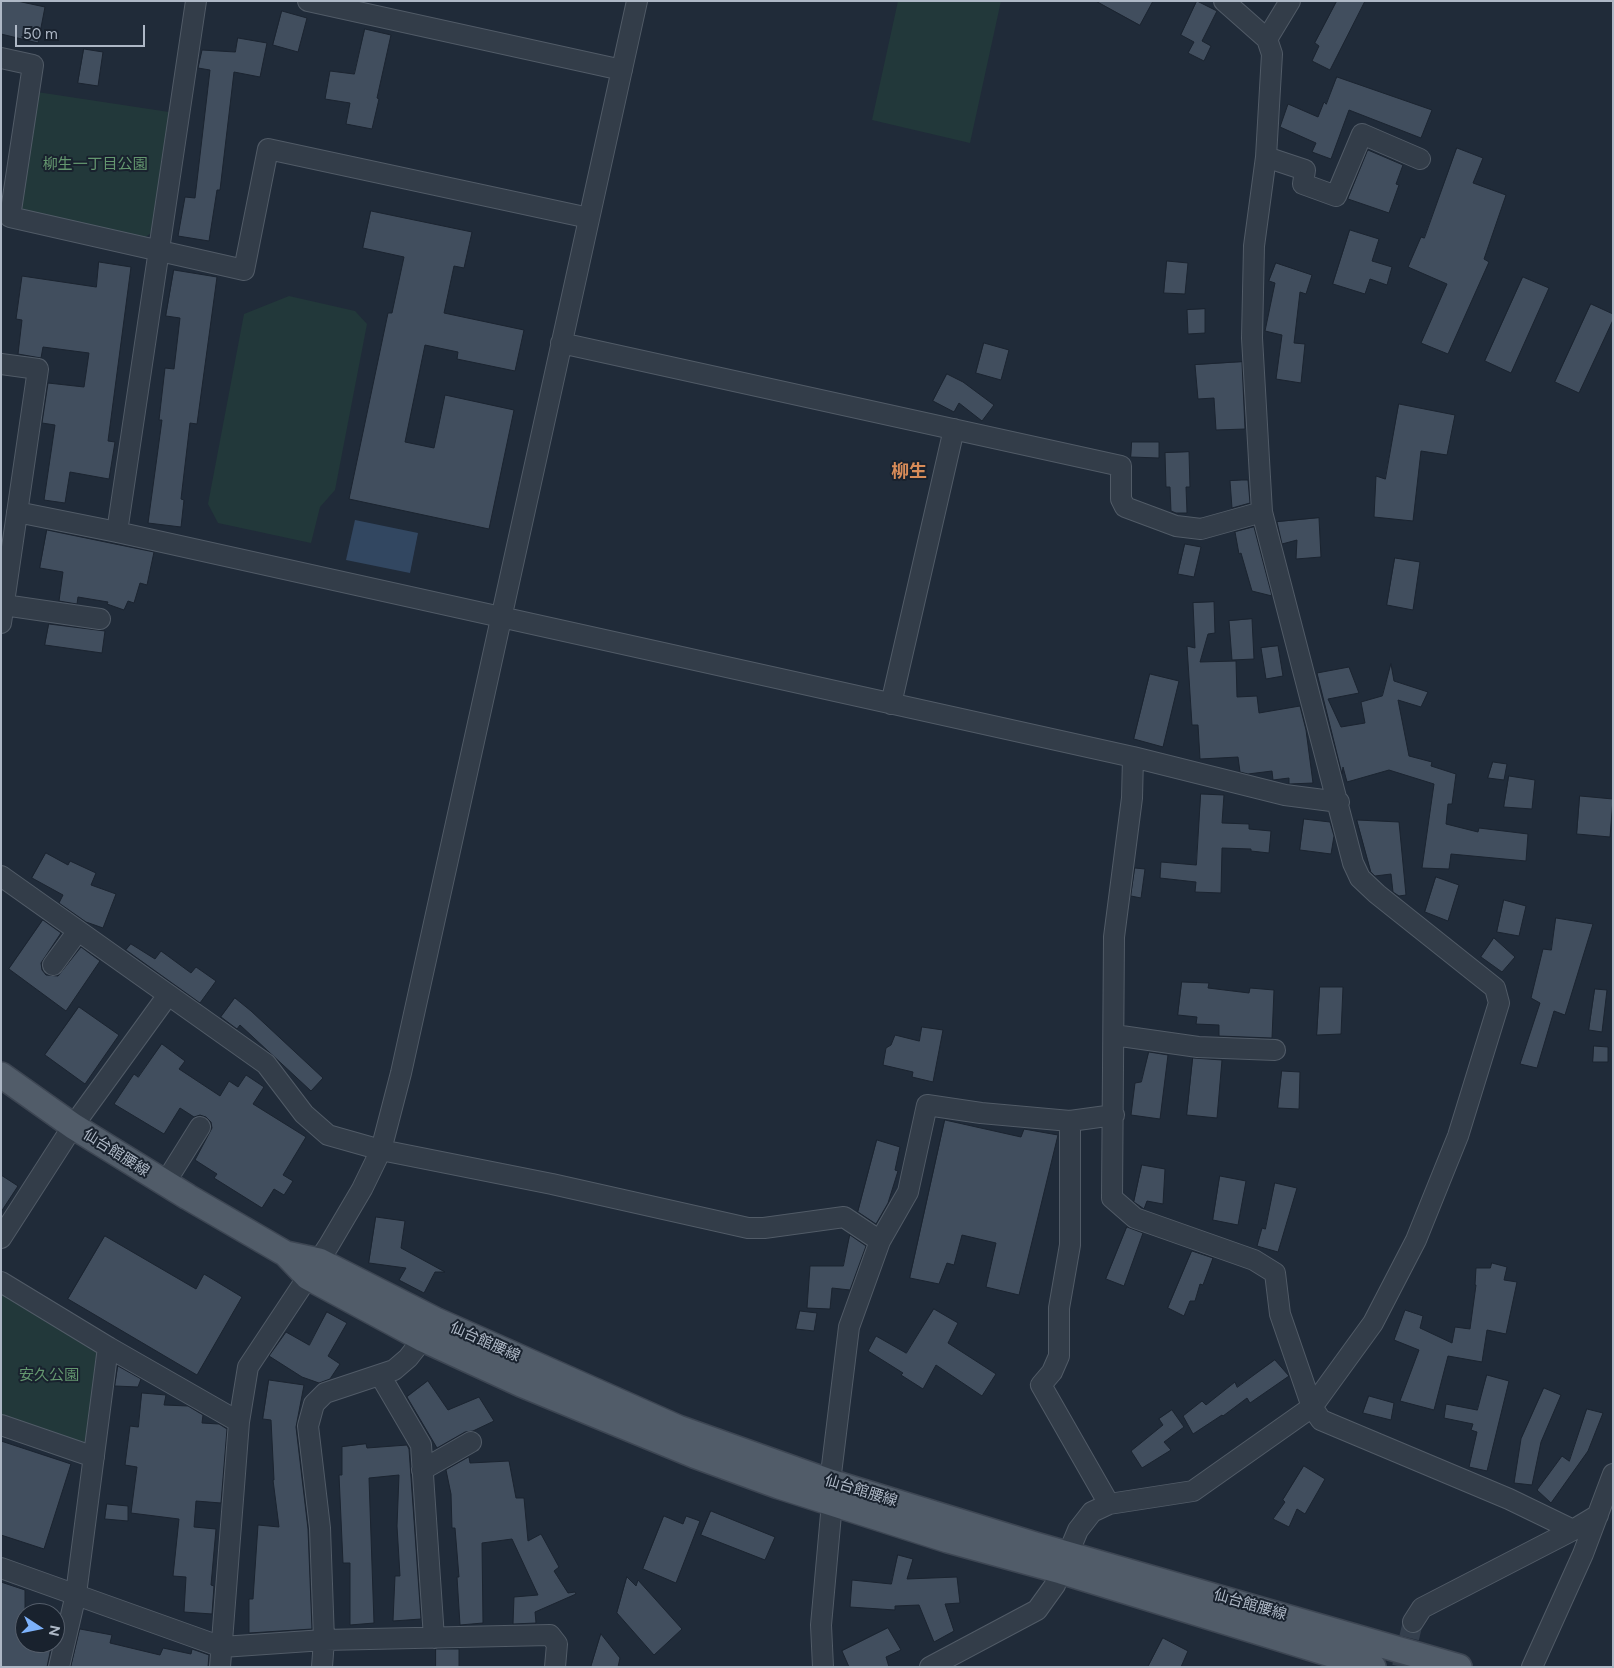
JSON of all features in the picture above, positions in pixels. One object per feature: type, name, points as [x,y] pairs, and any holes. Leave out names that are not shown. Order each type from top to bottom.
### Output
[{"type":"main road","name":"仙台館腰線","points":[[1,1075],[73,1126],[165,1183],[313,1269],[423,1338],[521,1384],[694,1455],[831,1492]]},
{"type":"main road","name":"仙台館腰線","points":[[313,1269],[435,1320],[678,1428],[948,1540],[1064,1562],[1458,1667]]},
{"type":"main road","name":"仙台館腰線","points":[[1064,1562],[1373,1667]]},
{"type":"street","points":[[117,532],[196,1]]},
{"type":"street","points":[[308,1],[344,5],[622,70]]},
{"type":"street","points":[[221,1657],[239,1422],[248,1367],[313,1269],[362,1189],[381,1150],[401,1073],[637,1]]},
{"type":"street","points":[[930,1667],[1037,1610],[1048,1597],[1078,1530],[1092,1512],[1109,1504],[1193,1491],[1312,1407],[1373,1323],[1416,1240],[1458,1136],[1499,1003],[1495,988],[1377,894],[1360,878],[1353,863],[1339,802],[1262,512],[1252,338],[1254,246],[1266,157],[1272,54],[1267,39],[1224,1]]},
{"type":"street","points":[[1267,39],[1290,1]]},
{"type":"street","points":[[1,58],[34,65],[10,217],[244,270],[268,149],[589,218]]},
{"type":"street","points":[[1266,157],[1305,170],[1304,184],[1336,196],[1362,134],[1420,159]]},
{"type":"street","points":[[561,343],[1121,466],[1121,499],[1125,507],[1176,526],[1201,529],[1262,512]]},
{"type":"street","points":[[1,364],[38,369],[2,614],[100,619]]},
{"type":"street","points":[[891,704],[954,429]]},
{"type":"street","points":[[17,512],[117,532],[1133,757],[1285,795],[1339,802]]},
{"type":"street","points":[[1133,757],[1132,798],[1114,937],[1112,1198],[1134,1218],[1254,1260],[1275,1273],[1280,1314],[1312,1407],[1321,1420],[1509,1499],[1573,1530]]},
{"type":"street","points":[[1,876],[266,1064],[304,1114],[328,1134],[381,1150],[552,1184],[748,1228],[764,1228],[844,1217],[880,1240]]},
{"type":"street","points":[[53,965],[78,931]]},
{"type":"street","points":[[1,1238],[73,1126],[168,996]]},
{"type":"street","points":[[1114,1035],[1198,1047],[1275,1050]]},
{"type":"street","points":[[823,1667],[821,1626],[831,1492],[849,1327],[880,1240],[908,1192],[927,1105],[1070,1121],[1114,1115]]},
{"type":"street","points":[[1070,1121],[1070,1245],[1059,1308],[1059,1356],[1052,1372],[1041,1385],[1109,1504]]},
{"type":"street","points":[[165,1183],[200,1127]]},
{"type":"street","points":[[1,1282],[108,1348],[239,1422]]},
{"type":"street","points":[[322,1667],[324,1640],[320,1528],[308,1426],[314,1404],[326,1393],[394,1370],[408,1358],[423,1338]]},
{"type":"street","points":[[58,1667],[76,1594],[108,1348]]},
{"type":"street","points":[[380,1375],[422,1445],[422,1470],[434,1638]]},
{"type":"street","points":[[1,1425],[94,1457]]},
{"type":"street","points":[[422,1470],[471,1442]]},
{"type":"street","points":[[1532,1667],[1583,1554],[1613,1474]]},
{"type":"street","points":[[1413,1622],[1422,1608],[1598,1516]]},
{"type":"street","points":[[1,1568],[76,1594],[221,1657],[324,1640],[550,1635],[557,1644],[555,1667]]},
{"type":"green space","points":[[898,1],[1001,1],[970,143],[872,120]]},
{"type":"green space","name":"柳生一丁目公園","points":[[37,92],[169,112],[151,233],[140,241],[26,215],[20,206]]},
{"type":"green space","points":[[289,296],[355,311],[367,324],[335,490],[320,507],[311,543],[218,523],[208,504],[244,314]]},
{"type":"green space","name":"安久公園","points":[[1,1290],[96,1349],[98,1355],[88,1442],[81,1445],[1,1418]]},
{"type":"water","points":[[355,520],[418,533],[410,573],[346,560]]},
{"type":"building","points":[[1,1],[17,1],[45,7],[38,43],[1,34]]},
{"type":"building","points":[[1096,1],[1153,1],[1140,25]]},
{"type":"building","points":[[1197,1],[1217,11],[1202,41],[1211,46],[1204,61],[1188,53],[1194,42],[1181,35]]},
{"type":"building","points":[[1337,1],[1365,1],[1330,70],[1312,61],[1319,46],[1315,43]]},
{"type":"building","points":[[282,11],[307,18],[298,52],[273,45]]},
{"type":"building","points":[[365,29],[391,35],[372,129],[346,124],[350,103],[325,99],[330,71],[354,74]]},
{"type":"building","points":[[238,38],[267,43],[260,77],[234,72],[220,190],[217,190],[209,241],[178,236],[185,197],[195,198],[210,70],[198,68],[202,50],[235,52]]},
{"type":"building","points":[[84,49],[103,52],[98,86],[78,83]]},
{"type":"building","points":[[1337,77],[1432,110],[1421,138],[1349,110],[1331,159],[1312,152],[1316,143],[1280,127],[1288,104],[1318,117],[1324,102],[1326,104]]},
{"type":"building","points":[[1457,148],[1483,158],[1473,183],[1506,195],[1484,259],[1489,262],[1448,354],[1421,343],[1447,284],[1408,267],[1421,237],[1424,238]]},
{"type":"building","points":[[1368,150],[1403,165],[1396,184],[1399,185],[1389,213],[1348,199]]},
{"type":"building","points":[[371,211],[472,232],[464,268],[454,266],[444,313],[524,330],[515,371],[457,359],[458,352],[425,345],[405,442],[434,448],[445,395],[514,410],[489,529],[349,499],[388,313],[392,313],[404,257],[363,248]]},
{"type":"building","points":[[1350,230],[1379,239],[1372,261],[1392,267],[1387,285],[1370,279],[1365,294],[1333,284]]},
{"type":"building","points":[[1167,261],[1188,263],[1185,294],[1164,293]]},
{"type":"building","points":[[99,262],[131,267],[108,441],[115,442],[109,479],[70,472],[65,503],[44,500],[55,425],[42,423],[48,383],[84,387],[89,353],[43,347],[41,358],[18,354],[22,320],[16,319],[22,276],[96,287]]},
{"type":"building","points":[[1276,263],[1312,275],[1306,294],[1300,292],[1294,343],[1305,344],[1301,383],[1276,379],[1282,335],[1265,331],[1275,283],[1269,281]]},
{"type":"building","points":[[174,270],[217,277],[197,424],[190,423],[181,499],[184,500],[181,527],[148,523],[162,420],[159,420],[165,368],[174,369],[180,318],[166,316]]},
{"type":"building","points":[[1523,277],[1549,288],[1511,373],[1485,361]]},
{"type":"building","points":[[1591,304],[1613,314],[1613,320],[1579,393],[1555,382]]},
{"type":"building","points":[[1205,309],[1205,333],[1188,334],[1187,310]]},
{"type":"building","points":[[984,343],[1009,350],[1001,380],[976,373]]},
{"type":"building","points":[[1242,362],[1245,429],[1216,430],[1214,398],[1198,399],[1195,365]]},
{"type":"building","points":[[947,374],[963,382],[994,405],[982,421],[959,403],[954,412],[933,401]]},
{"type":"building","points":[[1399,404],[1455,415],[1447,455],[1421,451],[1413,521],[1374,517],[1376,476],[1385,479]]},
{"type":"building","points":[[1132,442],[1159,442],[1159,458],[1131,457]]},
{"type":"building","points":[[1189,452],[1190,487],[1186,487],[1187,513],[1176,513],[1171,511],[1170,487],[1166,487],[1165,453]]},
{"type":"building","points":[[1248,480],[1250,503],[1232,508],[1230,481]]},
{"type":"building","points":[[1319,518],[1321,557],[1296,559],[1297,540],[1282,544],[1277,522]]},
{"type":"building","points":[[1254,527],[1272,596],[1252,591],[1241,553],[1239,554],[1235,532]]},
{"type":"building","points":[[47,530],[154,552],[147,585],[140,583],[134,603],[128,601],[124,610],[107,604],[108,602],[78,597],[77,604],[59,601],[63,572],[40,568]]},
{"type":"building","points":[[1185,544],[1201,547],[1194,577],[1178,574]]},
{"type":"building","points":[[1395,558],[1420,562],[1413,610],[1387,605]]},
{"type":"building","points":[[1214,602],[1215,633],[1208,634],[1200,662],[1236,661],[1237,697],[1257,696],[1259,713],[1300,706],[1306,730],[1313,783],[1289,784],[1289,778],[1273,780],[1272,771],[1248,774],[1240,772],[1238,757],[1200,759],[1198,725],[1192,725],[1187,646],[1195,648],[1193,603]]},
{"type":"building","points":[[1252,619],[1254,659],[1232,660],[1229,621]]},
{"type":"building","points":[[49,624],[105,631],[102,653],[45,645]]},
{"type":"building","points":[[1278,646],[1283,676],[1266,679],[1261,648]]},
{"type":"building","points":[[1391,664],[1394,681],[1428,692],[1421,707],[1398,700],[1409,756],[1432,762],[1431,766],[1456,774],[1452,804],[1448,804],[1446,824],[1478,832],[1479,828],[1528,834],[1526,861],[1451,854],[1449,869],[1422,868],[1434,784],[1389,770],[1347,782],[1343,767],[1342,774],[1317,673],[1349,667],[1359,693],[1328,699],[1341,727],[1365,723],[1361,702],[1382,696]]},
{"type":"building","points":[[1150,674],[1179,681],[1163,747],[1134,739]]},
{"type":"building","points":[[1493,762],[1507,764],[1504,780],[1488,778]]},
{"type":"building","points":[[1509,776],[1535,780],[1532,809],[1504,807]]},
{"type":"building","points":[[1201,794],[1224,795],[1222,823],[1249,824],[1249,829],[1271,831],[1269,853],[1251,851],[1251,849],[1222,848],[1221,893],[1195,892],[1196,882],[1160,878],[1161,862],[1196,865]]},
{"type":"building","points":[[1580,796],[1613,799],[1610,837],[1577,834]]},
{"type":"building","points":[[1304,819],[1330,822],[1334,836],[1331,854],[1300,850]]},
{"type":"building","points":[[1357,820],[1399,822],[1406,895],[1399,896],[1393,892],[1391,874],[1375,876],[1371,872]]},
{"type":"building","points":[[46,853],[68,865],[70,861],[96,873],[91,885],[116,894],[103,928],[86,922],[59,903],[63,895],[32,878]]},
{"type":"building","points":[[1135,868],[1145,869],[1141,898],[1131,896]]},
{"type":"building","points":[[1436,877],[1459,885],[1448,921],[1425,912]]},
{"type":"building","points":[[1504,900],[1526,906],[1519,936],[1497,932]]},
{"type":"building","points":[[1556,918],[1593,924],[1565,1015],[1554,1011],[1537,1068],[1520,1064],[1540,1003],[1531,998],[1543,949],[1551,950]]},
{"type":"building","points":[[43,920],[61,933],[41,963],[42,970],[46,975],[58,976],[81,947],[100,961],[66,1011],[9,969]]},
{"type":"building","points":[[1494,938],[1515,957],[1502,972],[1481,957]]},
{"type":"building","points":[[131,944],[155,959],[161,951],[191,973],[196,967],[216,981],[200,1003],[126,950]]},
{"type":"building","points":[[1182,982],[1209,983],[1208,988],[1249,993],[1250,988],[1274,990],[1272,1038],[1219,1036],[1219,1025],[1196,1024],[1197,1017],[1178,1015]]},
{"type":"building","points":[[1320,987],[1343,987],[1341,1034],[1317,1035]]},
{"type":"building","points":[[1595,989],[1607,990],[1602,1032],[1589,1030]]},
{"type":"building","points":[[235,998],[323,1078],[311,1091],[240,1025],[237,1029],[221,1017]]},
{"type":"building","points":[[79,1007],[119,1035],[85,1084],[45,1055]]},
{"type":"building","points":[[922,1027],[943,1030],[933,1082],[912,1077],[913,1072],[883,1065],[886,1048],[891,1045],[895,1035],[919,1041]]},
{"type":"building","points":[[162,1044],[185,1061],[179,1069],[220,1096],[229,1081],[238,1087],[246,1075],[264,1087],[253,1104],[306,1137],[283,1175],[293,1181],[284,1195],[274,1189],[262,1208],[214,1178],[217,1174],[195,1160],[212,1128],[211,1122],[206,1117],[200,1115],[194,1117],[180,1108],[164,1134],[114,1104],[134,1074],[138,1077]]},
{"type":"building","points":[[1594,1046],[1608,1047],[1608,1062],[1593,1062]]},
{"type":"building","points":[[1149,1052],[1168,1055],[1160,1119],[1131,1115],[1135,1083],[1141,1082]]},
{"type":"building","points":[[1193,1058],[1222,1060],[1217,1118],[1187,1115]]},
{"type":"building","points":[[1282,1071],[1300,1072],[1299,1109],[1278,1108]]},
{"type":"building","points":[[945,1120],[1021,1137],[1024,1129],[1058,1135],[1019,1295],[986,1287],[996,1243],[962,1235],[954,1265],[947,1263],[939,1284],[910,1278]]},
{"type":"building","points":[[877,1140],[900,1147],[895,1170],[898,1171],[888,1203],[876,1224],[858,1212]]},
{"type":"building","points":[[1142,1165],[1165,1169],[1163,1204],[1147,1201],[1144,1209],[1134,1202]]},
{"type":"building","points":[[1,1175],[18,1186],[1,1212]]},
{"type":"building","points":[[1220,1176],[1246,1181],[1238,1225],[1213,1220]]},
{"type":"building","points":[[1275,1183],[1297,1188],[1278,1252],[1257,1246],[1262,1228],[1265,1229]]},
{"type":"building","points":[[376,1217],[405,1221],[401,1248],[445,1272],[435,1272],[424,1293],[399,1280],[406,1268],[369,1263]]},
{"type":"building","points":[[1127,1227],[1143,1233],[1124,1286],[1106,1279]]},
{"type":"building","points":[[850,1235],[866,1246],[850,1290],[832,1288],[830,1309],[807,1308],[810,1266],[843,1266]]},
{"type":"building","points":[[105,1236],[196,1289],[204,1274],[242,1297],[197,1375],[68,1299]]},
{"type":"building","points":[[1192,1251],[1213,1258],[1203,1285],[1200,1284],[1195,1301],[1190,1301],[1184,1316],[1168,1308]]},
{"type":"building","points":[[1492,1263],[1507,1267],[1504,1280],[1517,1282],[1506,1334],[1487,1330],[1482,1362],[1448,1356],[1434,1410],[1400,1401],[1419,1350],[1394,1340],[1405,1310],[1423,1316],[1420,1328],[1452,1343],[1455,1327],[1470,1329],[1476,1285],[1476,1268],[1490,1268]]},
{"type":"building","points":[[934,1309],[958,1323],[948,1343],[996,1374],[982,1396],[936,1365],[923,1389],[901,1375],[903,1373],[868,1351],[876,1336],[906,1353]]},
{"type":"building","points":[[800,1311],[817,1313],[814,1331],[796,1329]]},
{"type":"building","points":[[327,1312],[347,1323],[328,1356],[340,1364],[330,1379],[319,1383],[302,1377],[269,1356],[286,1332],[309,1345]]},
{"type":"building","points":[[1275,1360],[1289,1376],[1250,1403],[1247,1398],[1223,1416],[1193,1434],[1183,1416],[1202,1401],[1206,1405],[1235,1382],[1237,1387]]},
{"type":"building","points":[[118,1366],[141,1379],[138,1387],[115,1386]]},
{"type":"building","points":[[1487,1375],[1509,1381],[1487,1471],[1469,1467],[1477,1432],[1471,1430],[1473,1424],[1444,1418],[1446,1404],[1477,1410]]},
{"type":"building","points":[[269,1380],[304,1385],[296,1427],[308,1529],[312,1629],[249,1633],[249,1599],[253,1599],[258,1525],[279,1527],[273,1480],[271,1420],[263,1419]]},
{"type":"building","points":[[428,1381],[448,1410],[479,1397],[494,1421],[473,1431],[465,1432],[437,1448],[407,1397]]},
{"type":"building","points":[[1544,1388],[1561,1395],[1541,1442],[1532,1485],[1514,1483],[1521,1439]]},
{"type":"building","points":[[142,1393],[166,1395],[164,1405],[188,1406],[203,1415],[202,1423],[219,1424],[227,1429],[221,1503],[196,1501],[194,1527],[216,1529],[211,1585],[214,1586],[212,1614],[184,1612],[186,1577],[173,1576],[179,1519],[131,1513],[137,1467],[125,1465],[130,1426],[138,1427]]},
{"type":"building","points":[[1369,1396],[1394,1403],[1391,1420],[1363,1413]]},
{"type":"building","points":[[1587,1409],[1603,1413],[1588,1451],[1551,1503],[1537,1490],[1562,1456],[1569,1461]]},
{"type":"building","points":[[1172,1410],[1184,1427],[1164,1442],[1171,1450],[1142,1468],[1131,1451],[1163,1425],[1159,1419]]},
{"type":"building","points":[[1,1441],[71,1464],[44,1549],[1,1535]]},
{"type":"building","points":[[366,1444],[367,1448],[407,1445],[409,1449],[421,1619],[393,1621],[395,1576],[400,1576],[397,1526],[399,1475],[369,1478],[374,1623],[350,1625],[350,1563],[343,1563],[339,1475],[342,1475],[342,1447]]},
{"type":"building","points":[[469,1457],[470,1463],[509,1461],[516,1498],[524,1498],[528,1541],[541,1534],[559,1567],[554,1571],[568,1593],[575,1592],[576,1594],[535,1612],[536,1623],[513,1624],[514,1597],[538,1595],[512,1539],[482,1543],[483,1623],[460,1625],[455,1528],[452,1528],[451,1494],[446,1470]]},
{"type":"building","points":[[1304,1466],[1325,1479],[1305,1514],[1297,1509],[1289,1527],[1273,1519],[1285,1502],[1283,1500]]},
{"type":"building","points":[[107,1504],[128,1506],[128,1521],[105,1519]]},
{"type":"building","points":[[711,1511],[775,1537],[765,1560],[701,1535]]},
{"type":"building","points":[[664,1516],[683,1524],[686,1516],[700,1521],[676,1583],[643,1569]]},
{"type":"building","points":[[898,1555],[913,1559],[907,1579],[957,1577],[960,1603],[945,1604],[954,1631],[934,1642],[919,1605],[895,1606],[895,1610],[850,1607],[852,1580],[891,1584]]},
{"type":"building","points":[[627,1577],[636,1586],[638,1580],[682,1629],[654,1655],[617,1613]]},
{"type":"building","points":[[1,1582],[25,1590],[25,1603],[15,1603],[15,1653],[50,1653],[47,1667],[1,1667]]},
{"type":"building","points":[[888,1628],[901,1650],[886,1657],[889,1667],[849,1667],[842,1651]]},
{"type":"building","points":[[80,1629],[112,1635],[110,1643],[160,1655],[163,1648],[191,1654],[192,1649],[209,1655],[208,1667],[71,1667]]},
{"type":"building","points":[[601,1634],[620,1658],[618,1667],[591,1667]]},
{"type":"building","points":[[1163,1638],[1188,1651],[1181,1667],[1148,1667]]},
{"type":"building","points":[[436,1649],[459,1649],[459,1667],[436,1667]]},
{"type":"tunnel","points":[[1402,1667],[1413,1622]]},
{"type":"district","name":"柳生","points":[[909,472]]}]
